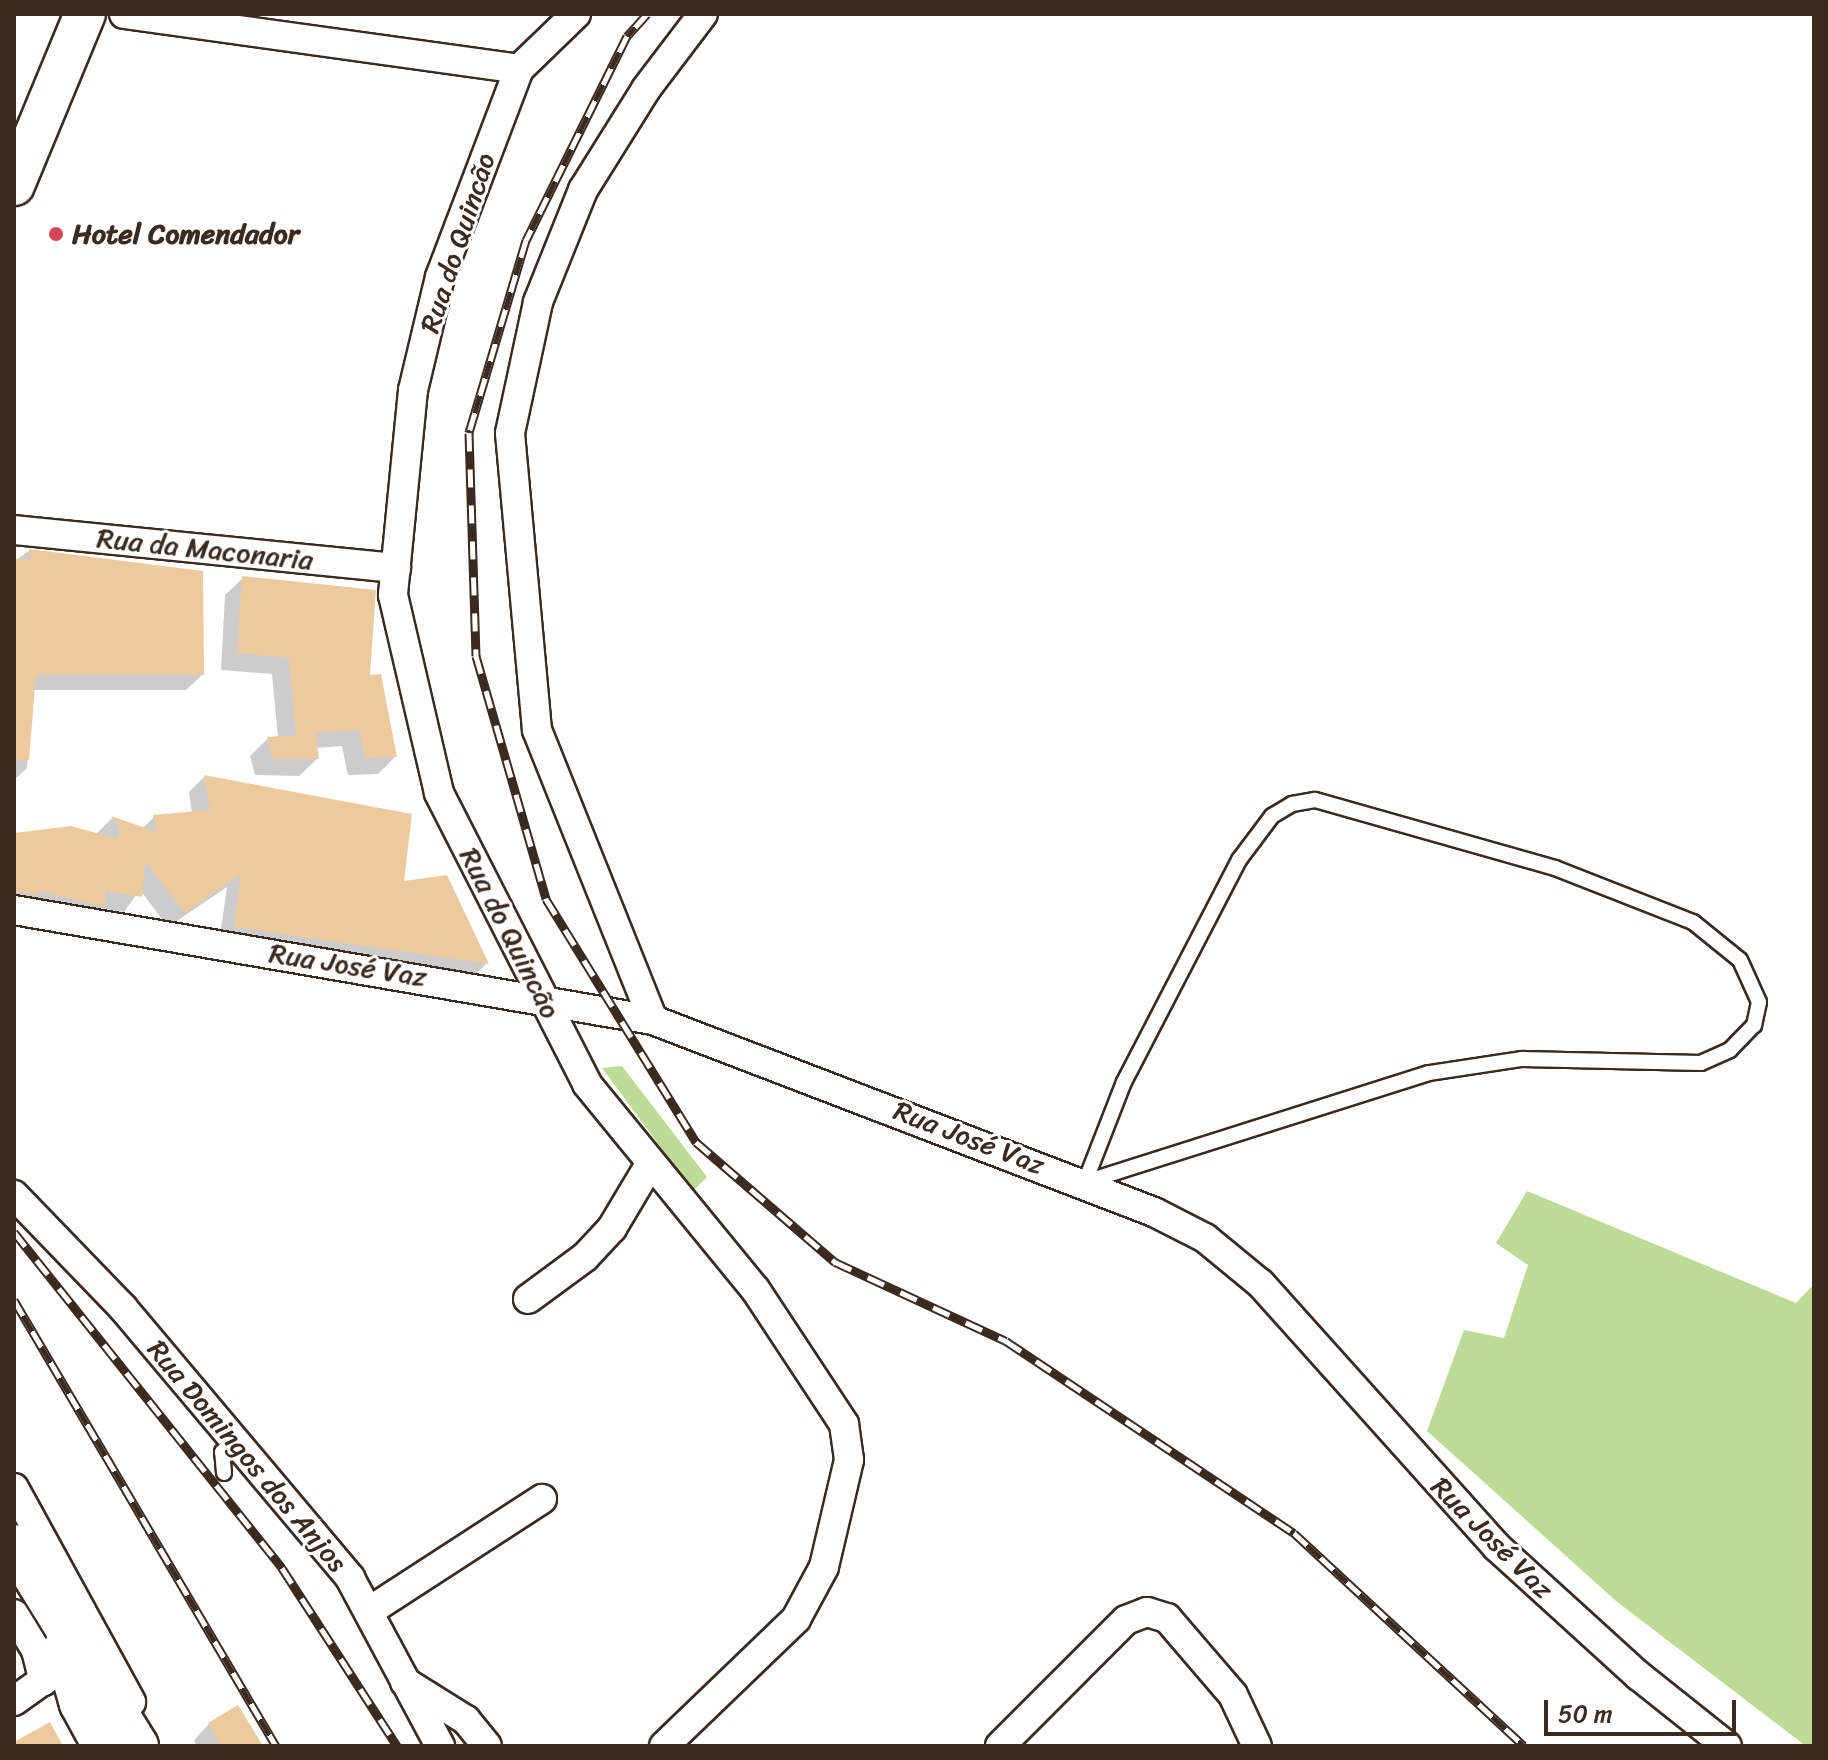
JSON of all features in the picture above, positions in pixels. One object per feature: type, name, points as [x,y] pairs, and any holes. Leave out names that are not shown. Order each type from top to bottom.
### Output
[{"type":"main road","points":[[14,185],[85,14]]},
{"type":"main road","points":[[14,1545],[138,1746]]},
{"type":"main road","points":[[60,1620],[55,1671],[80,1704],[103,1746]]},
{"type":"street","points":[[124,14],[519,69]]},
{"type":"street","name":"Rua do Quincão","points":[[576,14],[519,69],[440,277],[413,390],[393,595],[439,793],[587,1084],[649,1166],[755,1289],[844,1424],[849,1460],[824,1567],[796,1619],[664,1746]]},
{"type":"street","points":[[653,1020],[537,730],[510,433],[538,302],[583,190],[646,89],[703,14]]},
{"type":"street","name":"Rua da Maconaria","points":[[14,530],[396,568]]},
{"type":"street","name":"Rua José Vaz","points":[[14,910],[543,997],[653,1020],[1085,1182],[1205,1238],[1261,1284],[1497,1547],[1639,1676],[1727,1746]]},
{"type":"street","points":[[528,1299],[585,1257],[612,1228],[649,1166]]},
{"type":"street","name":"Rua Domingos dos Anjos","points":[[14,1195],[123,1308],[237,1441],[371,1610],[404,1682],[440,1746]]},
{"type":"street","points":[[14,1488],[71,1585],[153,1746]]},
{"type":"street","points":[[371,1610],[542,1499]]},
{"type":"street","points":[[1000,1746],[1126,1620],[1147,1612],[1167,1618],[1233,1695],[1257,1746]]},
{"type":"street","points":[[14,1614],[36,1650],[55,1671],[14,1701]]},
{"type":"street","points":[[404,1682],[466,1720],[487,1746]]},
{"type":"lane","points":[[1315,800],[1555,868],[1693,922],[1740,960],[1759,1002],[1754,1025],[1730,1050],[1701,1063],[1522,1059],[1429,1073],[1085,1182],[1124,1082],[1232,872],[1272,816],[1292,804],[1315,800]]},
{"type":"lane","points":[[224,1473],[222,1452],[237,1441]]},
{"type":"green space","points":[[622,1066],[707,1177],[693,1191],[602,1068]]},
{"type":"green space","points":[[1527,1191],[1796,1303],[1814,1284],[1814,1746],[1806,1746],[1616,1601],[1427,1431],[1464,1330],[1504,1338],[1528,1265],[1496,1243]]},
{"type":"building","points":[[29,549],[203,571],[204,675],[36,675],[29,760],[14,760],[14,559],[30,560]]},
{"type":"building","points":[[242,576],[376,590],[370,675],[381,674],[397,757],[365,758],[359,730],[316,733],[319,759],[272,759],[267,737],[296,735],[289,658],[237,653]]},
{"type":"building","points":[[204,775],[412,814],[404,881],[447,875],[489,964],[234,927],[241,874],[185,913],[145,861],[142,897],[106,891],[105,907],[39,891],[38,895],[14,891],[14,833],[71,826],[118,839],[119,826],[111,816],[157,832],[153,815],[210,810]]},
{"type":"building","points":[[238,1705],[263,1746],[221,1746],[208,1723]]},
{"type":"building","points":[[50,1722],[63,1746],[14,1746],[14,1742]]},
{"type":"railway","points":[[647,14],[627,36],[526,240],[469,433],[476,656],[546,899],[696,1142],[835,1262],[1006,1341],[1294,1533],[1524,1746]]},
{"type":"railway","points":[[14,1232],[282,1568],[397,1746]]},
{"type":"railway","points":[[14,1300],[276,1746]]},
{"type":"place","name":"Hotel Comendador","points":[[56,234]]}]
